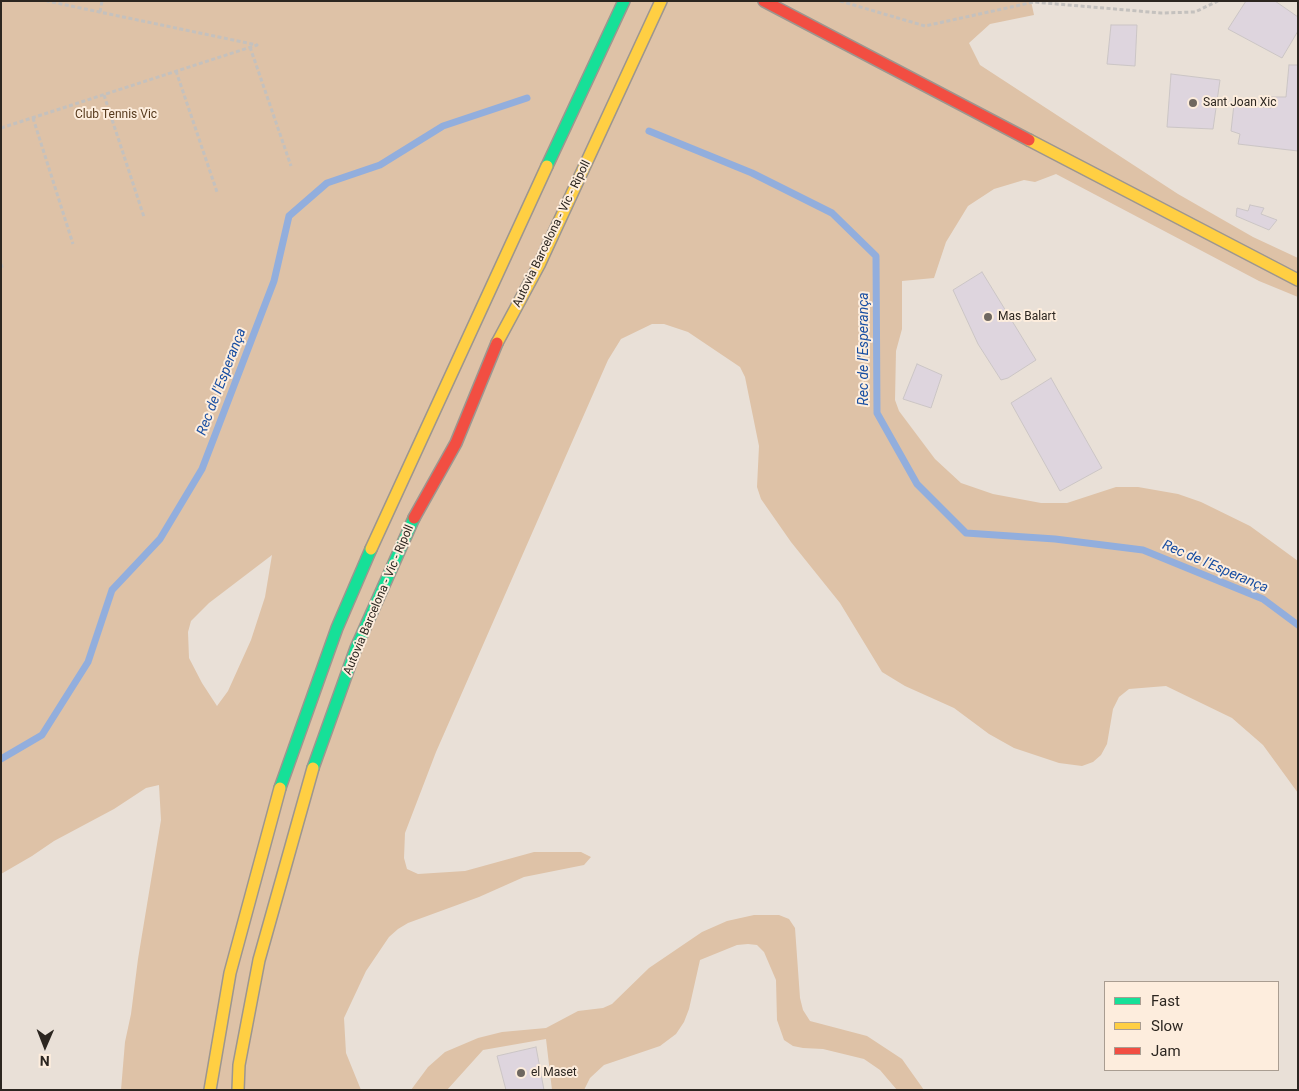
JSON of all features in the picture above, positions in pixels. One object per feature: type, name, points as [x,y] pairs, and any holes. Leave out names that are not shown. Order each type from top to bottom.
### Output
[{"type":"main road","name":"Autovia Barcelona - Vic - Ripoll","points":[[210,1090],[230,973],[258,864],[289,759],[337,628],[392,502],[624,1]]},
{"type":"main road","name":"Autovia Barcelona - Vic - Ripoll","points":[[238,1090],[240,1066],[259,960],[312,772],[356,648],[406,533],[456,443],[489,360],[540,265],[661,1]]},
{"type":"main road","points":[[764,1],[1298,280]]},
{"type":"path","points":[[1,128],[257,45],[47,1]]},
{"type":"path","points":[[100,12],[102,1]]},
{"type":"path","points":[[840,1],[925,26],[1034,2],[1161,13],[1195,12],[1218,1]]},
{"type":"path","points":[[250,47],[291,166]]},
{"type":"path","points":[[176,71],[217,192]]},
{"type":"path","points":[[104,95],[144,216]]},
{"type":"path","points":[[33,118],[73,244]]},
{"type":"path","points":[[1,264],[3,270]]},
{"type":"green space","name":"Club Tennis Vic","points":[[1,1],[1031,1],[1034,15],[990,24],[969,43],[980,65],[1178,194],[1253,237],[1298,258],[1298,297],[1259,281],[1056,174],[1035,182],[1024,180],[994,189],[968,206],[946,242],[934,278],[902,281],[902,329],[896,351],[895,400],[899,411],[935,459],[961,483],[993,494],[1041,503],[1067,503],[1116,487],[1138,487],[1178,494],[1201,502],[1250,526],[1298,561],[1298,793],[1263,745],[1232,718],[1166,686],[1129,689],[1119,697],[1113,709],[1107,744],[1101,755],[1093,762],[1082,766],[1059,763],[1014,748],[989,734],[954,708],[905,686],[882,672],[840,603],[791,542],[761,499],[757,487],[759,446],[745,377],[740,367],[688,332],[664,324],[652,324],[621,339],[608,360],[436,752],[405,833],[404,858],[407,869],[418,874],[465,871],[534,852],[581,852],[591,857],[584,865],[524,877],[479,897],[408,923],[389,937],[366,971],[344,1018],[346,1053],[361,1090],[121,1090],[125,1042],[161,820],[159,785],[146,788],[114,809],[54,841],[1,874]],"holes":[[[272,555],[265,597],[251,640],[228,691],[217,706],[189,658],[188,632],[191,621],[209,603]]]},
{"type":"green space","points":[[754,915],[779,915],[789,919],[795,928],[800,998],[803,1010],[810,1021],[867,1036],[902,1059],[924,1090],[897,1090],[880,1070],[864,1059],[823,1049],[793,1046],[784,1040],[777,1020],[776,980],[764,952],[757,945],[748,944],[737,945],[700,960],[689,1009],[684,1022],[676,1034],[660,1046],[604,1065],[590,1078],[584,1090],[552,1090],[546,1039],[483,1050],[447,1090],[411,1090],[428,1067],[445,1052],[478,1038],[502,1032],[546,1028],[578,1011],[603,1008],[612,1004],[649,968],[702,932],[727,921]]},
{"type":"building","points":[[1246,1],[1275,1],[1298,17],[1298,31],[1282,58],[1228,29]]},
{"type":"building","points":[[1111,25],[1137,25],[1135,66],[1107,64]]},
{"type":"building","points":[[1289,65],[1298,65],[1298,151],[1238,144],[1240,134],[1231,131],[1234,104],[1271,108],[1269,97],[1286,97]]},
{"type":"building","name":"Sant Joan Xic","points":[[1171,74],[1220,80],[1213,129],[1167,127]]},
{"type":"building","points":[[1250,205],[1264,208],[1261,214],[1277,220],[1269,230],[1236,216],[1237,208],[1248,211]]},
{"type":"building","name":"Mas Balart","points":[[982,272],[1036,360],[1008,378],[1001,380],[978,344],[953,290]]},
{"type":"building","points":[[917,364],[942,375],[931,408],[903,399]]},
{"type":"building","points":[[1051,378],[1102,468],[1060,491],[1011,403]]},
{"type":"building","name":"el Maset","points":[[536,1047],[544,1090],[506,1090],[497,1056]]},
{"type":"waterway","name":"Rec de l'Esperança","points":[[1,759],[42,735],[88,662],[112,590],[160,539],[202,469],[274,281],[289,216],[327,183],[380,165],[443,126],[527,98]]},
{"type":"waterway","name":"Rec de l'Esperança","points":[[649,131],[752,173],[832,213],[876,256],[877,413],[917,484],[966,533],[1055,539],[1143,550],[1263,599],[1298,625]]},
{"type":"traffic: fast","points":[[547,166],[624,1]]},
{"type":"traffic: fast","points":[[313,768],[356,648],[414,518]]},
{"type":"traffic: fast","points":[[280,788],[337,628],[371,549]]},
{"type":"traffic: slow","points":[[497,343],[539,265],[661,1]]},
{"type":"traffic: slow","points":[[1029,140],[1298,280]]},
{"type":"traffic: slow","points":[[371,549],[547,166]]},
{"type":"traffic: slow","points":[[238,1090],[239,1065],[259,960],[313,768]]},
{"type":"traffic: slow","points":[[210,1090],[230,973],[280,788]]},
{"type":"traffic: jam","points":[[764,1],[1029,140]]},
{"type":"traffic: jam","points":[[414,518],[456,443],[497,343]]},
{"type":"place","name":"Sant Joan Xic","points":[[1193,103]]},
{"type":"place","name":"Mas Balart","points":[[988,317]]},
{"type":"place","name":"el Maset","points":[[521,1073]]}]
